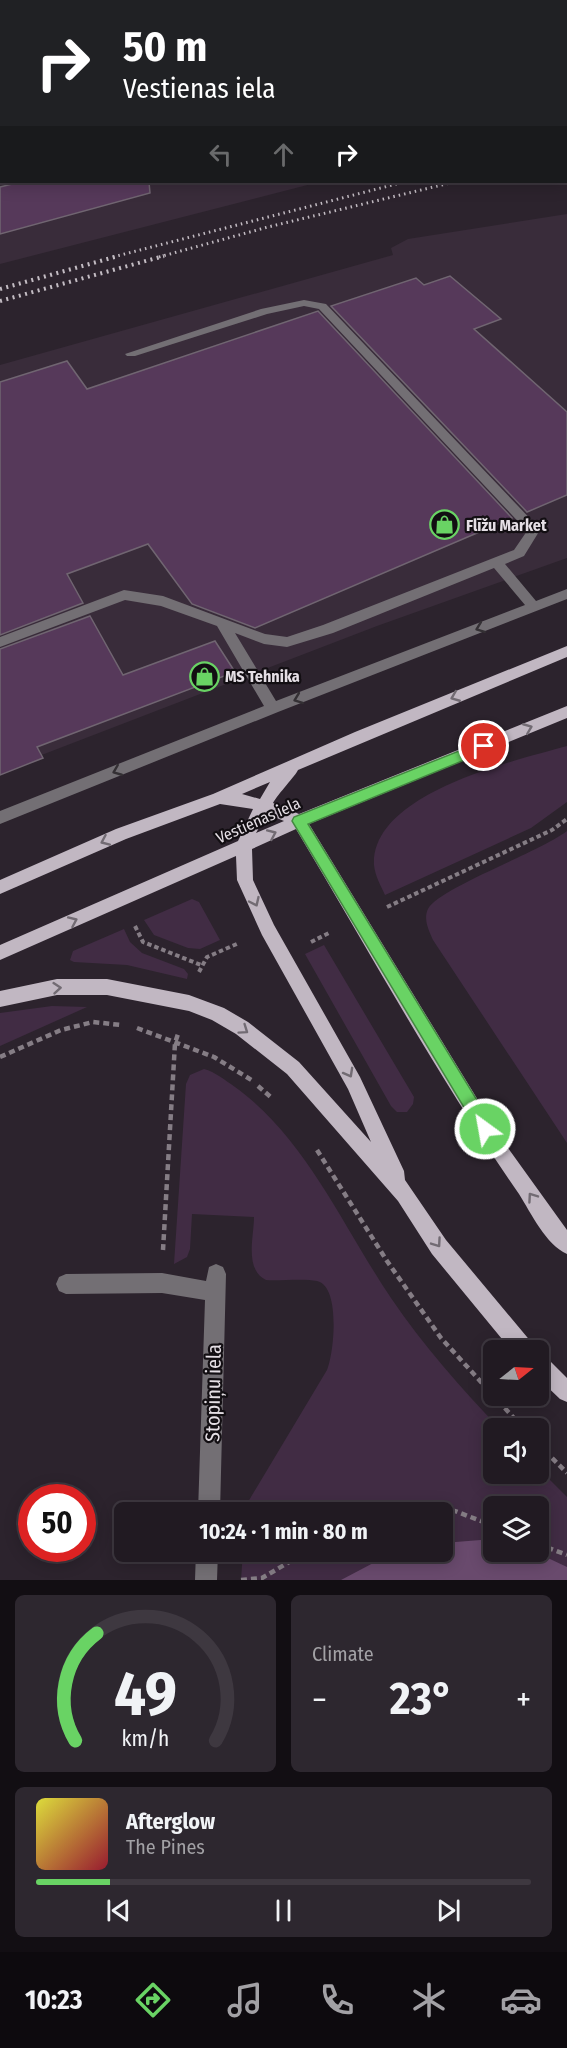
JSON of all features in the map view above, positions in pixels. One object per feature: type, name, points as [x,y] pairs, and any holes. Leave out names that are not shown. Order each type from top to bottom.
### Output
[{"type":"main road","points":[[0,887],[121,834],[218,798],[567,651]]},
{"type":"main road","name":"Vestienas iela","points":[[0,953],[299,821],[567,712]]},
{"type":"main road","points":[[305,760],[278,783],[262,805],[251,826],[244,846],[245,880],[255,903],[354,1083],[405,1194],[439,1247],[516,1340]]},
{"type":"main road","points":[[218,798],[239,799],[262,805],[299,821],[497,1147],[553,1228],[567,1244]]},
{"type":"main road","points":[[0,999],[57,987],[107,987],[189,1003],[218,1014],[242,1028],[293,1068],[405,1194]]},
{"type":"main road","points":[[549,1374],[567,1392]]},
{"type":"street","points":[[0,642],[124,595],[163,601],[264,639],[287,642],[328,629],[519,553],[534,530],[322,306],[304,303],[265,310],[131,354]]},
{"type":"street","points":[[496,562],[534,607]]},
{"type":"street","points":[[0,818],[273,708],[567,594]]},
{"type":"street","points":[[222,624],[273,708]]},
{"type":"street","name":"Stopiņu iela","points":[[162,1284],[216,1283],[209,1502]]},
{"type":"street","points":[[66,1284],[162,1284]]},
{"type":"street","points":[[206,1578],[207,1562]]},
{"type":"path","points":[[0,1057],[61,1030],[93,1022],[123,1026]]},
{"type":"path","points":[[134,1027],[214,1057],[253,1081],[275,1101]]},
{"type":"path","points":[[162,1284],[175,1043]]},
{"type":"path","points":[[315,1147],[387,1261],[441,1338],[514,1418]]},
{"type":"path","points":[[549,1455],[567,1473]]},
{"type":"path","points":[[453,1511],[483,1522]]},
{"type":"path","points":[[549,1548],[567,1555]]},
{"type":"path","points":[[206,1578],[241,1580],[262,1578],[289,1562]]},
{"type":"shaded area","points":[[0,183],[315,183],[0,264]]},
{"type":"shaded area","points":[[567,214],[567,558],[377,626],[0,771],[0,365],[393,255],[391,248],[408,239]]},
{"type":"shaded area","points":[[567,746],[567,802],[531,828],[385,895],[374,865],[379,840],[395,818],[420,800],[450,784],[482,771]]},
{"type":"shaded area","points":[[567,831],[567,1143],[433,940],[426,917],[428,909],[436,900],[554,840]]},
{"type":"shaded area","points":[[192,899],[199,902],[220,940],[200,949],[188,948],[154,935],[144,920]]},
{"type":"shaded area","points":[[124,929],[130,942],[142,953],[184,969],[188,974],[187,979],[127,965],[70,960],[73,951]]},
{"type":"shaded area","points":[[324,945],[414,1097],[413,1104],[407,1112],[397,1112],[391,1106],[305,954]]},
{"type":"shaded area","points":[[52,1006],[87,1007],[0,1046],[0,1013]]},
{"type":"shaded area","points":[[204,1069],[216,1074],[260,1108],[303,1157],[373,1271],[403,1315],[442,1365],[490,1418],[483,1418],[483,1484],[549,1484],[549,1479],[567,1497],[567,1580],[241,1580],[242,1562],[453,1562],[453,1502],[248,1502],[327,1370],[332,1350],[333,1307],[325,1286],[317,1281],[266,1280],[259,1275],[252,1252],[254,1217],[192,1214],[190,1249],[187,1257],[174,1264],[186,1084],[190,1075]]},
{"type":"shaded area","points":[[483,1540],[483,1562],[549,1562],[549,1559],[567,1567],[567,1580],[341,1580],[375,1562],[453,1562],[453,1542]]},
{"type":"building","points":[[16,183],[149,183],[150,193],[0,234],[0,187]]},
{"type":"building","points":[[450,276],[501,319],[474,329],[567,412],[567,495],[527,512],[331,306],[416,278],[424,285]]},
{"type":"building","points":[[318,311],[512,518],[255,628],[192,604],[148,544],[67,574],[83,603],[0,635],[0,382],[67,361],[87,389]]},
{"type":"building","points":[[90,616],[123,675],[215,641],[235,672],[37,747],[43,758],[0,775],[0,649]]},
{"type":"railway","points":[[113,257],[400,183]]},
{"type":"railway","points":[[159,257],[268,227],[450,183]]},
{"type":"railway","points":[[0,289],[118,256]]},
{"type":"railway","points":[[0,301],[164,256]]},
{"type":"place","name":"Flīžu Market","points":[[445,525]]},
{"type":"place","name":"MS Tehnika","points":[[204,676]]},
{"type":"route","points":[[484,746],[299,821],[485,1129]]}]
